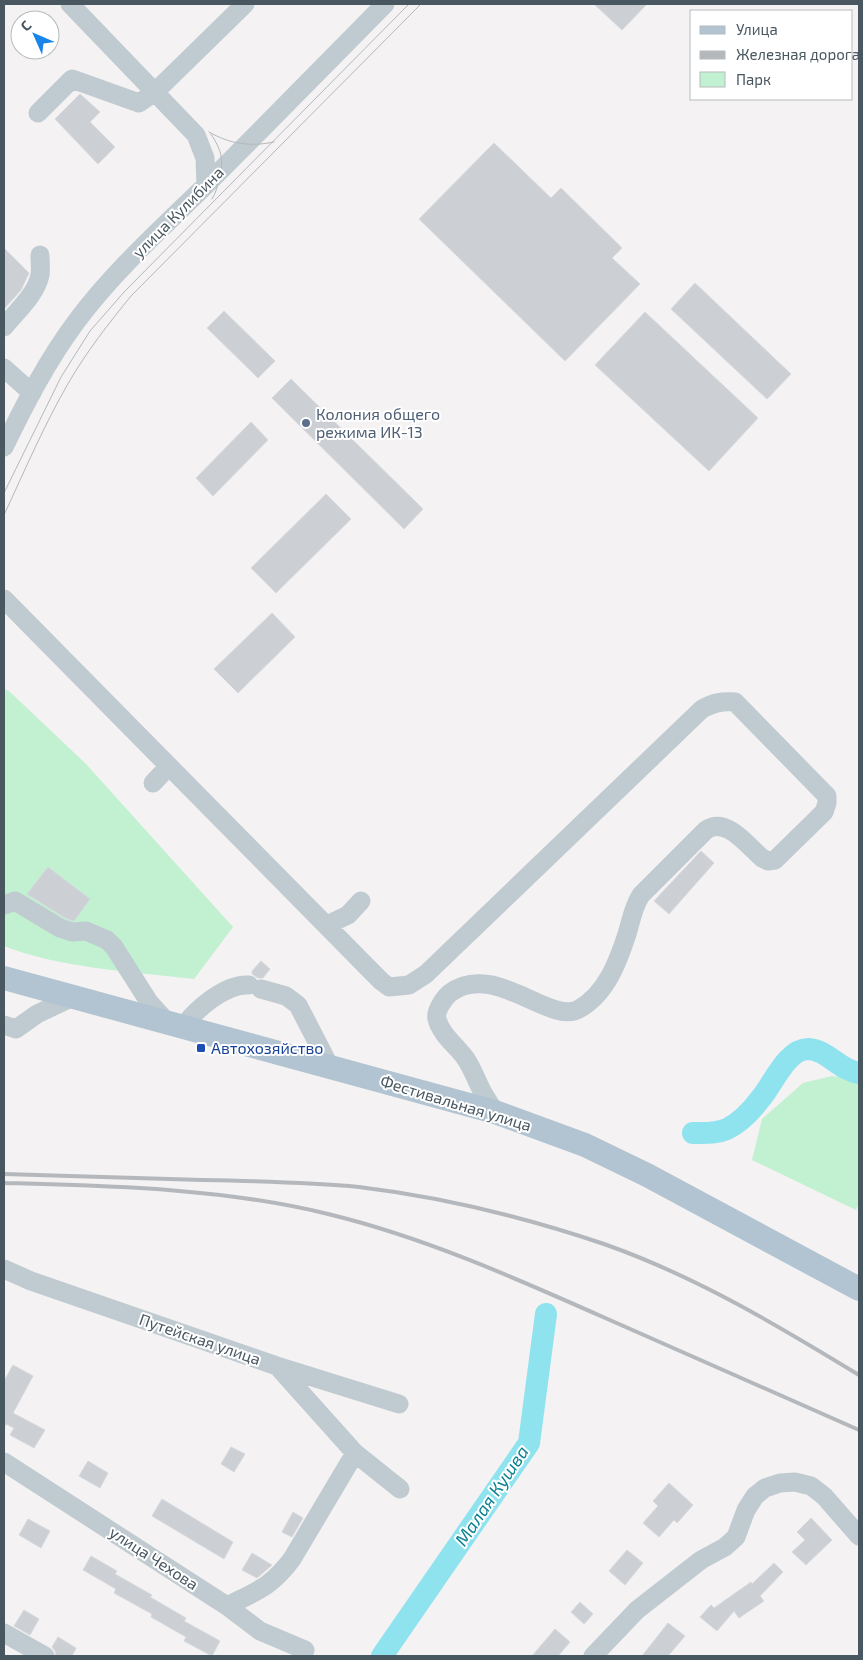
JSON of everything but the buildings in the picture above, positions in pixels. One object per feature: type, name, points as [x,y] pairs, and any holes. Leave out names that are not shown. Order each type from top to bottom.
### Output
[{"type":"main road","name":"Фестивальная улица","points":[[4,979],[495,1112],[585,1145],[638,1170],[859,1288]]},
{"type":"street","points":[[70,4],[196,135],[205,158],[206,185]]},
{"type":"street","points":[[38,113],[72,79],[139,103],[155,92],[245,4]]},
{"type":"street","name":"улица Кулибина","points":[[4,447],[56,352],[96,296],[142,247],[385,4]]},
{"type":"street","points":[[4,327],[36,286],[40,275],[40,255]]},
{"type":"street","points":[[4,368],[32,393]]},
{"type":"street","points":[[4,599],[327,925],[380,981],[389,987],[409,985],[417,982],[702,709],[714,702],[735,702],[827,796],[824,812],[775,860],[765,860],[729,829],[719,825],[712,826],[706,830],[641,895],[635,905],[627,935],[613,972],[592,999],[578,1010],[564,1012],[500,987],[485,984],[462,987],[450,994],[439,1009],[437,1018],[441,1028],[466,1060],[482,1092],[495,1112]]},
{"type":"street","points":[[153,783],[169,766]]},
{"type":"street","points":[[4,906],[15,901],[60,928],[72,932],[86,931],[107,940],[114,947],[149,1002],[176,1025],[204,1005],[240,984],[286,996],[298,1005],[329,1066]]},
{"type":"street","points":[[327,925],[348,915],[362,901]]},
{"type":"street","points":[[4,1043],[10,1027],[73,997]]},
{"type":"street","name":"Путейская улица","points":[[4,1269],[31,1281],[277,1366],[398,1404]]},
{"type":"street","points":[[277,1366],[355,1453],[400,1489]]},
{"type":"street","points":[[227,1606],[264,1588],[281,1575],[355,1453]]},
{"type":"street","name":"улица Чехова","points":[[4,1462],[227,1606],[260,1630],[305,1650]]},
{"type":"street","points":[[593,1656],[637,1610],[695,1565],[725,1547],[736,1537],[746,1510],[755,1496],[764,1488],[780,1483],[795,1482],[811,1486],[824,1496],[859,1536]]},
{"type":"street","points":[[4,1633],[46,1656]]},
{"type":"green space","points":[[4,689],[9,691],[86,764],[233,927],[194,979],[73,964],[4,946]]},
{"type":"green space","points":[[832,1076],[859,1079],[859,1203],[856,1210],[752,1160],[762,1119],[803,1083]]},
{"type":"waterway","name":"Малая Кушва","points":[[693,1133],[719,1132],[737,1123],[758,1102],[787,1061],[800,1051],[815,1050],[828,1056],[845,1068],[859,1073]]},
{"type":"waterway","name":"Малая Кушва","points":[[382,1656],[529,1443],[546,1314]]},
{"type":"tram line","points":[[4,493],[61,377],[90,331],[125,291],[409,4]]},
{"type":"tram line","points":[[4,515],[43,431],[69,382],[98,338],[131,296],[421,4]]},
{"type":"tram line","points":[[209,132],[232,142],[248,144],[274,142]]},
{"type":"tram line","points":[[211,134],[218,146],[222,161],[219,180],[212,199]]},
{"type":"railway","points":[[4,1174],[339,1185],[421,1196],[483,1209],[544,1225],[604,1244],[671,1271],[766,1320],[859,1375]]},
{"type":"railway","points":[[4,1183],[126,1187],[207,1194],[288,1205],[363,1223],[433,1246],[501,1273],[859,1430]]},
{"type":"place","name":"Колония общего режима ИК-13","points":[[306,423]]},
{"type":"place","name":"Автохозяйство","points":[[201,1048]]}]
